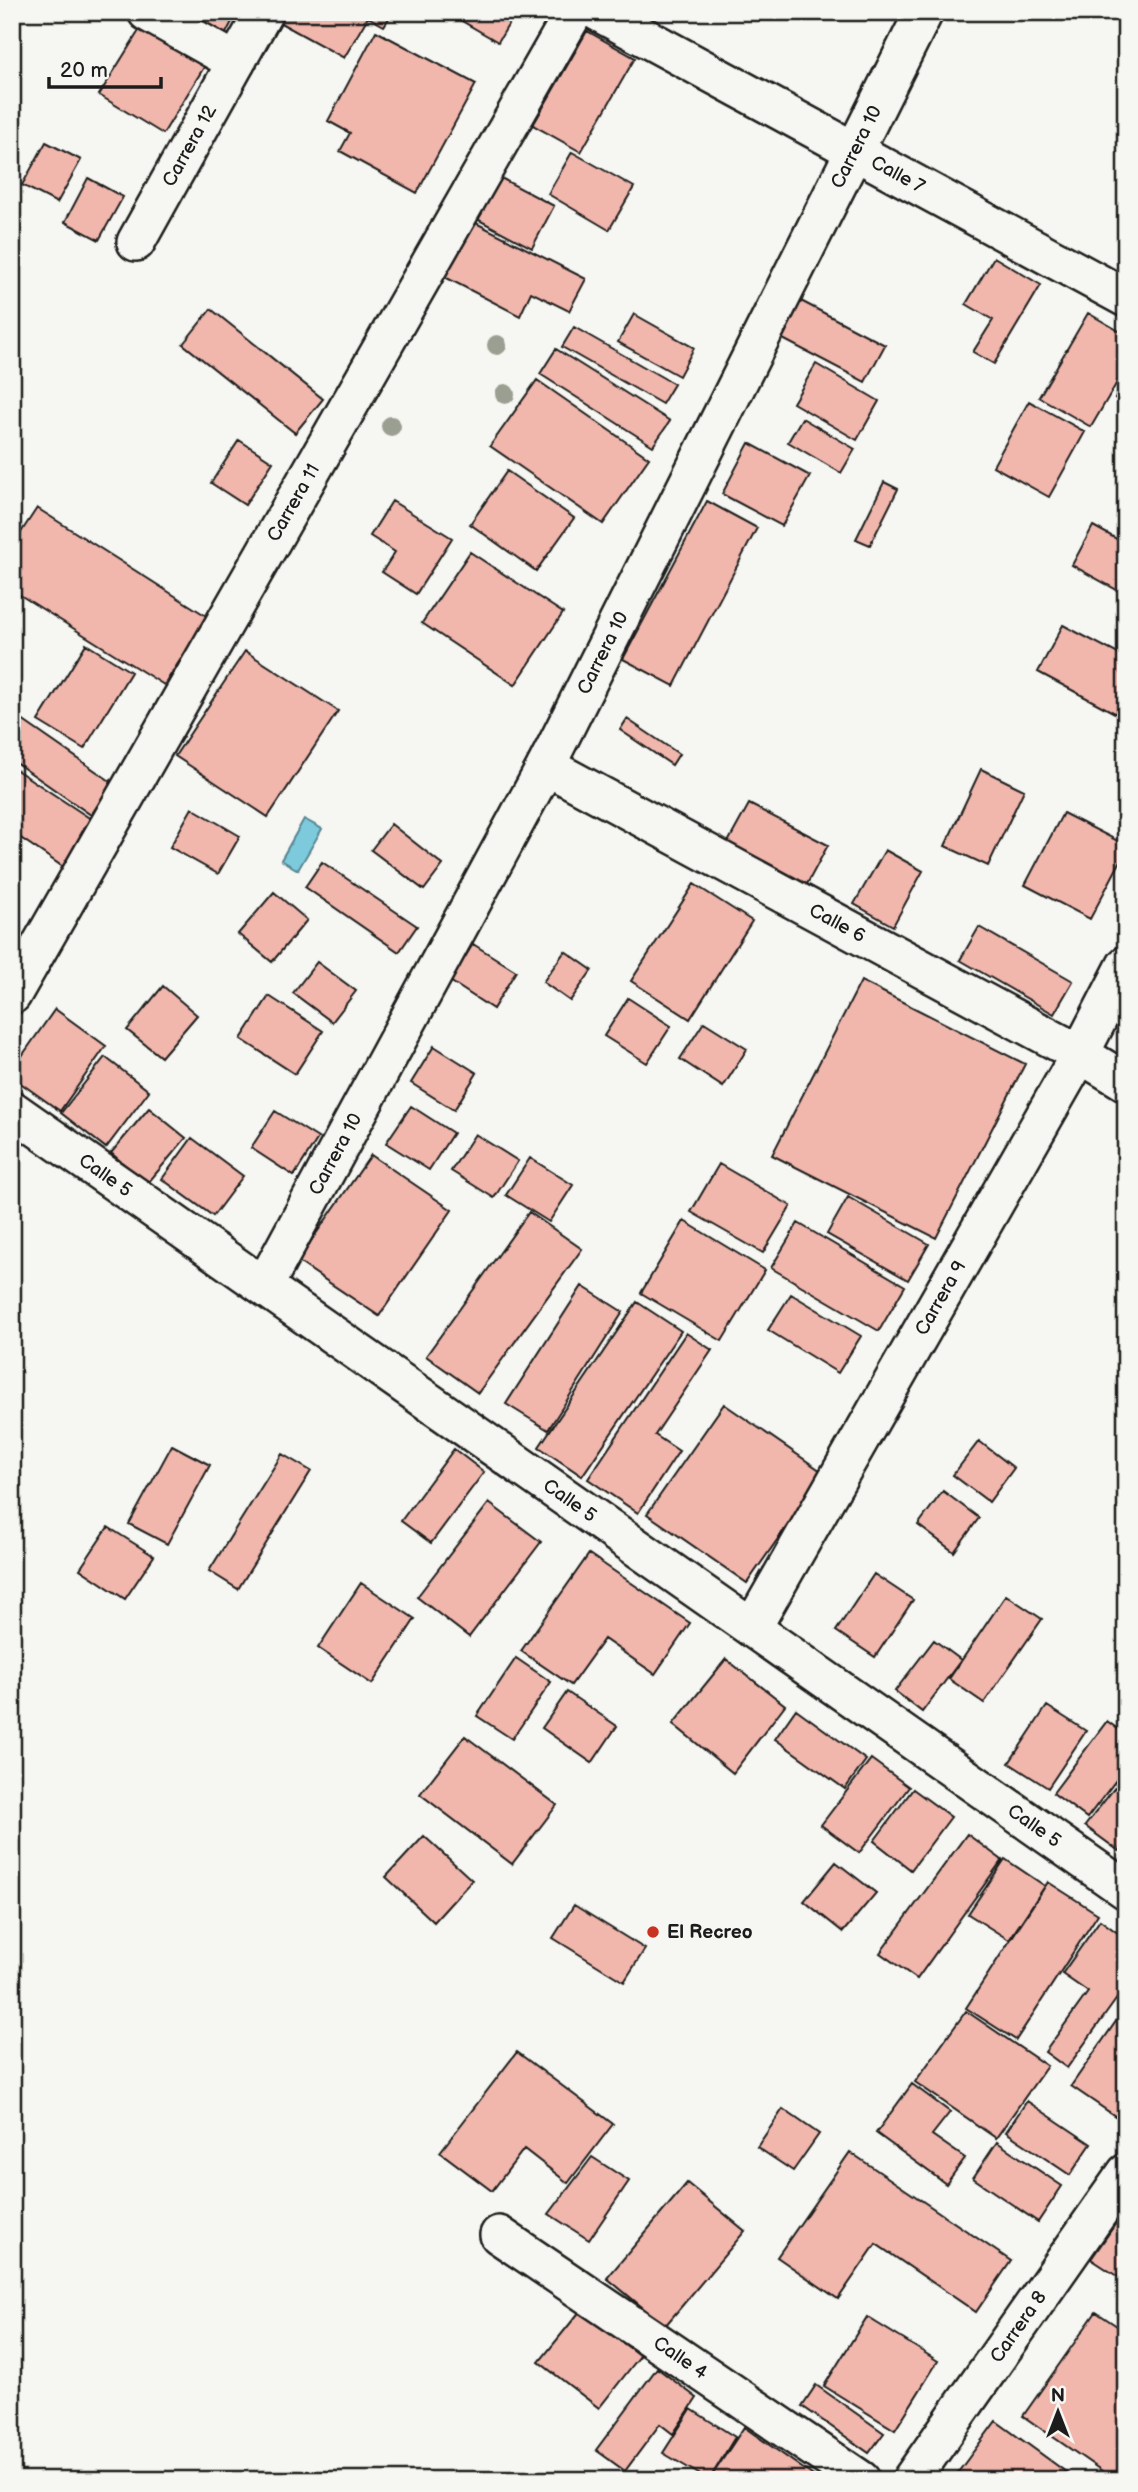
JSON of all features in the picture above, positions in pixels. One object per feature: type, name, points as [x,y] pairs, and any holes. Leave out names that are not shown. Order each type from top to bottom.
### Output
[{"type":"street","points":[[147,12],[236,62]]},
{"type":"street","name":"Carrera 12","points":[[136,242],[264,12]]},
{"type":"street","name":"Carrera 11","points":[[12,995],[573,12]]},
{"type":"street","name":"Calle 7","points":[[598,12],[1126,298]]},
{"type":"street","name":"Carrera 10","points":[[264,1286],[546,766],[924,12]]},
{"type":"street","name":"Calle 6","points":[[546,766],[1080,1054],[1126,1082]]},
{"type":"street","name":"Carrera 9","points":[[752,1628],[1080,1054],[1126,965]]},
{"type":"street","name":"Calle 5","points":[[12,1110],[1126,1890]]},
{"type":"street","name":"Carrera 8","points":[[911,2480],[1126,2173]]},
{"type":"street","name":"Calle 4","points":[[499,2235],[862,2480]]},
{"type":"water","points":[[304,819],[322,829],[298,870],[281,860]]},
{"type":"building","points":[[166,12],[228,12],[235,16],[222,41]]},
{"type":"building","points":[[282,12],[393,12],[384,26],[368,17],[344,58],[277,21]]},
{"type":"building","points":[[516,12],[498,42],[450,14]]},
{"type":"building","points":[[145,21],[209,59],[163,134],[99,95]]},
{"type":"building","points":[[376,31],[476,84],[417,193],[340,151],[350,133],[328,121]]},
{"type":"building","points":[[587,31],[635,58],[581,152],[533,125]]},
{"type":"building","points":[[46,142],[81,160],[57,203],[22,185]]},
{"type":"building","points":[[572,152],[634,187],[609,230],[548,194]]},
{"type":"building","points":[[499,177],[554,206],[532,248],[477,219]]},
{"type":"building","points":[[88,178],[123,197],[99,240],[65,222]]},
{"type":"building","points":[[470,220],[586,279],[569,311],[531,292],[520,316],[441,275]]},
{"type":"building","points":[[994,257],[1041,285],[994,364],[973,352],[993,320],[966,304]]},
{"type":"building","points":[[799,300],[885,345],[865,382],[779,337]]},
{"type":"building","points":[[211,309],[323,399],[295,433],[183,344]]},
{"type":"building","points":[[1088,313],[1126,335],[1126,367],[1091,427],[1039,397]]},
{"type":"building","points":[[634,314],[694,348],[679,376],[618,342]]},
{"type":"building","points":[[574,327],[674,384],[662,404],[562,347]]},
{"type":"building","points":[[556,349],[670,421],[653,446],[540,374]]},
{"type":"building","points":[[816,364],[879,401],[857,440],[793,403]]},
{"type":"building","points":[[1126,378],[1126,404],[1115,398]]},
{"type":"building","points":[[537,380],[649,458],[603,524],[490,446]]},
{"type":"building","points":[[1029,401],[1085,432],[1049,497],[993,466]]},
{"type":"building","points":[[802,418],[855,449],[841,473],[788,442]]},
{"type":"building","points":[[239,440],[273,462],[245,505],[211,483]]},
{"type":"building","points":[[749,443],[810,476],[782,526],[722,494]]},
{"type":"building","points":[[507,471],[574,518],[536,571],[470,524]]},
{"type":"building","points":[[884,482],[898,489],[870,545],[856,539]]},
{"type":"building","points":[[392,501],[452,538],[416,594],[382,572],[395,552],[370,536]]},
{"type":"building","points":[[707,501],[757,528],[674,686],[623,659]]},
{"type":"building","points":[[37,508],[208,617],[164,685],[12,590],[12,546]]},
{"type":"building","points":[[1093,526],[1126,544],[1126,595],[1072,565]]},
{"type":"building","points":[[470,552],[563,613],[515,685],[422,623]]},
{"type":"building","points":[[1063,625],[1126,658],[1126,719],[1038,672]]},
{"type":"building","points":[[86,644],[131,672],[84,749],[38,721]]},
{"type":"building","points":[[245,651],[338,711],[268,817],[175,756]]},
{"type":"building","points":[[12,713],[113,783],[91,815],[12,760]]},
{"type":"building","points":[[627,719],[679,754],[672,765],[620,730]]},
{"type":"building","points":[[12,767],[103,827],[72,873],[12,832]]},
{"type":"building","points":[[981,769],[1024,790],[988,866],[945,846]]},
{"type":"building","points":[[749,804],[828,845],[806,886],[727,844]]},
{"type":"building","points":[[192,808],[240,836],[218,874],[170,847]]},
{"type":"building","points":[[1063,813],[1126,845],[1126,851],[1090,919],[1025,885]]},
{"type":"building","points":[[391,824],[443,865],[424,890],[371,850]]},
{"type":"building","points":[[885,850],[923,871],[893,926],[854,904]]},
{"type":"building","points":[[322,862],[417,926],[399,952],[305,887]]},
{"type":"building","points":[[694,884],[752,921],[690,1019],[631,981]]},
{"type":"building","points":[[274,892],[307,920],[272,962],[238,934]]},
{"type":"building","points":[[979,927],[1073,981],[1054,1014],[960,960]]},
{"type":"building","points":[[473,944],[516,971],[493,1009],[450,981]]},
{"type":"building","points":[[565,951],[592,970],[570,1001],[543,982]]},
{"type":"building","points":[[317,962],[356,991],[332,1022],[293,993]]},
{"type":"building","points":[[861,981],[1025,1064],[936,1238],[772,1155]]},
{"type":"building","points":[[163,986],[197,1015],[161,1057],[127,1030]]},
{"type":"building","points":[[269,996],[323,1031],[295,1074],[241,1039]]},
{"type":"building","points":[[628,998],[671,1026],[647,1063],[604,1036]]},
{"type":"building","points":[[55,1009],[106,1046],[60,1111],[12,1077],[12,1070]]},
{"type":"building","points":[[704,1022],[747,1049],[723,1087],[680,1059]]},
{"type":"building","points":[[434,1046],[477,1073],[454,1110],[411,1083]]},
{"type":"building","points":[[105,1057],[149,1091],[106,1148],[61,1113]]},
{"type":"building","points":[[411,1106],[453,1133],[429,1170],[386,1143]]},
{"type":"building","points":[[149,1108],[186,1138],[147,1184],[111,1153]]},
{"type":"building","points":[[275,1111],[318,1138],[294,1176],[251,1148]]},
{"type":"building","points":[[475,1134],[518,1161],[494,1198],[451,1171]]},
{"type":"building","points":[[192,1138],[243,1176],[213,1216],[162,1179]]},
{"type":"building","points":[[371,1155],[452,1210],[379,1316],[297,1261]]},
{"type":"building","points":[[530,1158],[573,1185],[549,1222],[506,1195]]},
{"type":"building","points":[[719,1164],[791,1206],[763,1253],[691,1212]]},
{"type":"building","points":[[848,1197],[929,1244],[908,1280],[827,1234]]},
{"type":"building","points":[[529,1212],[582,1249],[478,1393],[426,1356]]},
{"type":"building","points":[[684,1221],[765,1270],[722,1341],[641,1293]]},
{"type":"building","points":[[798,1223],[905,1286],[879,1331],[771,1268]]},
{"type":"building","points":[[582,1286],[623,1312],[548,1430],[506,1404]]},
{"type":"building","points":[[791,1294],[861,1336],[838,1373],[768,1330]]},
{"type":"building","points":[[637,1302],[681,1331],[582,1476],[539,1447]]},
{"type":"building","points":[[686,1333],[712,1350],[655,1435],[679,1451],[638,1513],[588,1479]]},
{"type":"building","points":[[724,1404],[824,1473],[747,1583],[647,1514]]},
{"type":"building","points":[[979,1441],[1014,1468],[989,1502],[953,1475]]},
{"type":"building","points":[[172,1445],[210,1465],[167,1544],[129,1524]]},
{"type":"building","points":[[454,1449],[484,1472],[431,1543],[401,1521]]},
{"type":"building","points":[[282,1454],[311,1471],[238,1589],[209,1571]]},
{"type":"building","points":[[943,1491],[979,1518],[954,1552],[918,1525]]},
{"type":"building","points":[[489,1503],[541,1542],[469,1637],[417,1597]]},
{"type":"building","points":[[108,1527],[154,1556],[125,1599],[80,1569]]},
{"type":"building","points":[[589,1554],[690,1623],[655,1674],[604,1639],[571,1685],[521,1651]]},
{"type":"building","points":[[874,1574],[913,1600],[875,1657],[836,1631]]},
{"type":"building","points":[[361,1583],[415,1619],[372,1684],[318,1648]]},
{"type":"building","points":[[1006,1595],[1042,1619],[984,1703],[949,1679]]},
{"type":"building","points":[[934,1640],[961,1660],[922,1712],[895,1691]]},
{"type":"building","points":[[516,1658],[551,1682],[512,1739],[477,1716]]},
{"type":"building","points":[[726,1659],[785,1705],[733,1773],[673,1724]]},
{"type":"building","points":[[567,1692],[617,1726],[592,1763],[542,1728]]},
{"type":"building","points":[[1047,1706],[1086,1731],[1048,1788],[1009,1763]]},
{"type":"building","points":[[796,1709],[866,1760],[845,1789],[775,1739]]},
{"type":"building","points":[[1107,1721],[1126,1735],[1126,1767],[1087,1818],[1053,1793]]},
{"type":"building","points":[[465,1736],[557,1805],[512,1864],[420,1794]]},
{"type":"building","points":[[871,1759],[909,1787],[859,1853],[821,1825]]},
{"type":"building","points":[[1126,1773],[1126,1842],[1119,1851],[1085,1826]]},
{"type":"building","points":[[913,1789],[951,1817],[911,1870],[874,1841]]},
{"type":"building","points":[[967,1834],[1002,1860],[917,1979],[880,1953]]},
{"type":"building","points":[[424,1836],[472,1880],[434,1922],[386,1877]]},
{"type":"building","points":[[1005,1859],[1045,1886],[1009,1940],[968,1914]]},
{"type":"building","points":[[836,1862],[876,1893],[843,1932],[804,1901]]},
{"type":"building","points":[[1048,1882],[1098,1914],[1016,2040],[966,2008]]},
{"type":"building","points":[[574,1905],[645,1949],[624,1982],[553,1938]]},
{"type":"building","points":[[1100,1920],[1126,1939],[1126,1992],[1123,1990],[1067,2068],[1045,2052],[1088,1992],[1062,1974]]},
{"type":"building","points":[[1126,2007],[1126,2106],[1118,2118],[1071,2086]]},
{"type":"building","points":[[966,2011],[1047,2066],[996,2138],[915,2082]]},
{"type":"building","points":[[517,2052],[613,2124],[568,2183],[524,2149],[492,2191],[440,2152]]},
{"type":"building","points":[[912,2084],[950,2112],[932,2135],[965,2158],[946,2184],[876,2133]]},
{"type":"building","points":[[1027,2101],[1091,2144],[1070,2175],[1006,2132]]},
{"type":"building","points":[[783,2109],[819,2134],[793,2171],[757,2147]]},
{"type":"building","points":[[997,2142],[1062,2186],[1038,2222],[973,2178]]},
{"type":"building","points":[[850,2152],[1011,2261],[976,2312],[876,2244],[838,2299],[777,2257]]},
{"type":"building","points":[[592,2157],[629,2181],[589,2240],[549,2214]]},
{"type":"building","points":[[687,2183],[745,2231],[665,2326],[607,2278]]},
{"type":"building","points":[[1121,2216],[1126,2219],[1126,2282],[1091,2259]]},
{"type":"building","points":[[581,2310],[640,2356],[599,2408],[539,2362]]},
{"type":"building","points":[[1096,2312],[1126,2332],[1126,2480],[1115,2480],[1023,2416]]},
{"type":"building","points":[[867,2317],[938,2361],[895,2430],[824,2386]]},
{"type":"building","points":[[657,2368],[697,2398],[673,2434],[660,2424],[625,2471],[596,2450]]},
{"type":"building","points":[[816,2385],[884,2433],[869,2453],[802,2406]]},
{"type":"building","points":[[691,2409],[735,2437],[709,2480],[663,2453]]},
{"type":"building","points":[[996,2421],[1077,2480],[962,2480],[956,2475]]},
{"type":"building","points":[[744,2427],[819,2480],[709,2480]]},
{"type":"place","name":"El Recreo","points":[[653,1932]]}]
